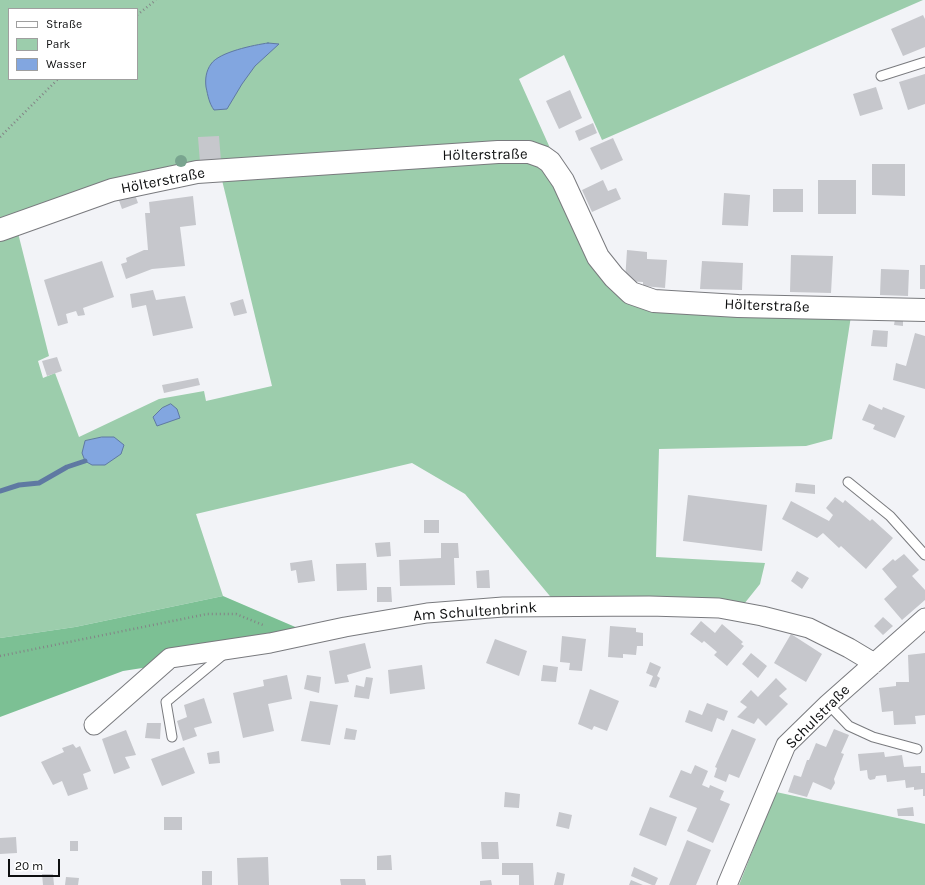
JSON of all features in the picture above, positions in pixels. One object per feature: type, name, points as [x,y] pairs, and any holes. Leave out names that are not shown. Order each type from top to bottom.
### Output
[{"type":"street","name":"Hölterstraße","points":[[0,230],[112,190],[197,172],[466,154],[529,152],[543,157],[554,167],[563,182],[598,257],[614,277],[631,293],[654,301],[738,306],[925,310]]},
{"type":"street","name":"Am Schultenbrink","points":[[94,725],[170,658],[285,640],[345,627],[435,612],[503,607],[649,606],[719,608],[762,616],[809,628],[849,648],[874,663]]},
{"type":"street","name":"Schulstraße","points":[[727,885],[786,745],[828,704],[925,618]]},
{"type":"lane","points":[[881,76],[925,62]]},
{"type":"lane","points":[[848,482],[890,516],[925,554]]},
{"type":"lane","points":[[172,737],[166,702],[230,649]]},
{"type":"lane","points":[[828,704],[849,726],[873,737],[917,749]]},
{"type":"path","points":[[138,14],[156,0]]},
{"type":"path","points":[[0,138],[57,80]]},
{"type":"path","points":[[0,656],[207,614],[236,614],[263,625],[285,640]]},
{"type":"green space","points":[[0,0],[923,0],[602,140],[564,55],[519,79],[550,148],[539,145],[315,158],[0,222]]},
{"type":"green space","points":[[521,157],[549,173],[616,294],[851,316],[832,439],[806,446],[659,449],[656,557],[765,563],[760,584],[744,604],[554,601],[465,494],[412,463],[196,514],[223,596],[75,627],[0,638],[0,235],[17,229],[49,356],[38,361],[43,378],[55,373],[79,437],[159,399],[204,391],[206,401],[272,386],[221,176]]},
{"type":"green space","points":[[223,596],[300,629],[178,647],[155,666],[123,671],[0,717],[0,638],[75,627]]},
{"type":"green space","points":[[776,792],[925,824],[925,885],[739,885]]},
{"type":"water","points":[[268,43],[279,44],[255,66],[227,109],[214,110],[206,87],[207,72],[211,64],[221,56],[229,53],[246,47]]},
{"type":"water","points":[[171,404],[177,409],[180,418],[157,426],[153,417],[162,408]]},
{"type":"water","points":[[102,437],[114,437],[124,445],[121,454],[105,465],[92,465],[85,461],[82,453],[85,441]]},
{"type":"building","points":[[923,15],[925,19],[925,47],[903,56],[891,29]]},
{"type":"building","points":[[925,74],[925,104],[908,110],[899,82]]},
{"type":"building","points":[[876,87],[883,109],[860,116],[853,94]]},
{"type":"building","points":[[570,90],[582,118],[559,129],[546,101]]},
{"type":"building","points":[[593,123],[597,133],[579,141],[575,131]]},
{"type":"building","points":[[219,136],[221,161],[200,163],[198,137]]},
{"type":"building","points":[[613,138],[623,160],[601,170],[590,148]]},
{"type":"building","points":[[872,164],[905,164],[905,196],[872,195]]},
{"type":"building","points":[[603,180],[608,191],[616,188],[621,199],[592,212],[582,190]]},
{"type":"building","points":[[818,180],[856,180],[856,214],[818,214]]},
{"type":"building","points":[[133,189],[138,203],[122,209],[117,195]]},
{"type":"building","points":[[773,189],[803,189],[803,212],[773,212]]},
{"type":"building","points":[[724,193],[750,195],[748,226],[722,225]]},
{"type":"building","points":[[193,196],[196,225],[180,227],[185,266],[152,269],[126,279],[121,264],[127,262],[126,258],[144,250],[148,250],[145,213],[150,213],[149,202]]},
{"type":"building","points":[[627,250],[647,252],[647,259],[667,260],[665,288],[643,286],[643,282],[625,281]]},
{"type":"building","points":[[791,255],[833,256],[831,293],[790,292]]},
{"type":"building","points":[[102,261],[114,297],[83,308],[85,315],[78,316],[76,311],[66,314],[68,323],[58,326],[44,280]]},
{"type":"building","points":[[702,261],[743,263],[742,290],[700,289]]},
{"type":"building","points":[[920,265],[925,265],[925,289],[920,289]]},
{"type":"building","points":[[881,269],[909,270],[908,296],[880,295]]},
{"type":"building","points":[[153,290],[156,300],[185,296],[193,328],[153,336],[146,305],[132,308],[130,294]]},
{"type":"building","points":[[243,299],[247,313],[234,316],[230,303]]},
{"type":"building","points":[[895,319],[903,320],[903,326],[894,325]]},
{"type":"building","points":[[873,330],[888,331],[887,347],[871,346]]},
{"type":"building","points":[[915,333],[925,336],[925,389],[893,380],[896,363],[906,366]]},
{"type":"building","points":[[57,357],[62,371],[47,376],[42,361]]},
{"type":"building","points":[[198,378],[200,385],[164,393],[162,385]]},
{"type":"building","points":[[869,404],[882,410],[883,407],[905,416],[895,438],[873,429],[875,425],[862,420]]},
{"type":"building","points":[[796,483],[815,485],[815,494],[795,492]]},
{"type":"building","points":[[688,495],[767,505],[762,551],[683,541]]},
{"type":"building","points":[[835,497],[843,503],[845,500],[870,521],[872,519],[893,538],[866,569],[841,546],[839,548],[823,533],[817,538],[782,519],[791,501],[829,521],[833,515],[826,508]]},
{"type":"building","points":[[424,520],[439,520],[439,533],[424,533]]},
{"type":"building","points":[[390,542],[391,556],[377,557],[375,543]]},
{"type":"building","points":[[441,543],[458,543],[459,558],[454,558],[455,585],[400,586],[399,560],[441,558]]},
{"type":"building","points":[[904,554],[919,570],[912,576],[925,590],[925,600],[902,620],[884,599],[897,587],[882,569],[893,559],[895,561]]},
{"type":"building","points":[[312,560],[315,581],[298,583],[296,570],[291,571],[290,563]]},
{"type":"building","points":[[366,563],[367,590],[337,591],[336,564]]},
{"type":"building","points":[[489,570],[490,588],[477,588],[476,571]]},
{"type":"building","points":[[797,571],[809,578],[802,589],[791,581]]},
{"type":"building","points":[[377,587],[391,587],[392,602],[377,602]]},
{"type":"building","points":[[883,617],[893,626],[883,635],[874,626]]},
{"type":"building","points":[[701,621],[715,633],[722,624],[743,642],[741,644],[744,646],[727,666],[714,655],[717,652],[704,641],[702,643],[690,634]]},
{"type":"building","points":[[610,626],[636,628],[636,632],[643,633],[643,646],[637,646],[636,655],[623,654],[623,658],[608,657]]},
{"type":"building","points":[[791,634],[822,654],[806,682],[774,663]]},
{"type":"building","points":[[562,636],[586,639],[582,671],[569,670],[570,663],[560,662]]},
{"type":"building","points":[[495,639],[527,651],[519,676],[486,663]]},
{"type":"building","points":[[365,643],[371,668],[347,675],[349,682],[335,684],[329,651]]},
{"type":"building","points":[[751,653],[767,666],[758,678],[742,664]]},
{"type":"building","points":[[925,653],[925,715],[915,716],[916,724],[894,725],[893,711],[882,712],[879,688],[896,686],[896,682],[909,682],[908,655]]},
{"type":"building","points":[[650,662],[661,667],[657,676],[660,678],[656,688],[649,686],[653,676],[646,673]]},
{"type":"building","points":[[422,665],[425,689],[390,694],[388,670]]},
{"type":"building","points":[[543,665],[558,667],[556,682],[541,681]]},
{"type":"building","points":[[287,675],[292,699],[268,704],[274,731],[243,738],[233,693],[264,686],[263,680]]},
{"type":"building","points":[[307,675],[321,677],[319,693],[304,689]]},
{"type":"building","points":[[366,677],[373,678],[369,699],[354,697],[356,685],[364,687]]},
{"type":"building","points":[[776,678],[787,689],[779,696],[788,704],[766,726],[758,718],[754,724],[737,717],[747,707],[740,702],[751,690],[758,697]]},
{"type":"building","points":[[590,689],[619,701],[607,731],[594,726],[592,730],[578,724]]},
{"type":"building","points":[[204,698],[212,723],[194,728],[197,736],[183,741],[177,721],[187,717],[184,705]]},
{"type":"building","points":[[310,701],[338,705],[330,745],[301,741]]},
{"type":"building","points":[[707,703],[728,711],[724,721],[717,718],[712,732],[685,722],[689,710],[702,715]]},
{"type":"building","points":[[147,723],[161,723],[160,739],[145,738]]},
{"type":"building","points":[[346,728],[357,730],[355,740],[344,739]]},
{"type":"building","points":[[732,729],[756,739],[739,778],[729,774],[726,782],[714,777],[717,768],[715,767]]},
{"type":"building","points":[[834,729],[849,735],[841,753],[844,754],[834,779],[835,783],[831,790],[813,782],[807,797],[788,792],[794,775],[801,777],[807,760],[809,760],[816,743],[826,747]]},
{"type":"building","points":[[126,730],[136,755],[125,757],[130,768],[114,774],[102,739]]},
{"type":"building","points":[[73,744],[76,748],[80,746],[91,771],[83,774],[88,789],[68,796],[62,781],[53,785],[41,762],[64,752],[62,748]]},
{"type":"building","points":[[184,747],[195,773],[162,786],[151,759]]},
{"type":"building","points":[[219,751],[220,763],[209,764],[207,753]]},
{"type":"building","points":[[884,752],[885,757],[902,755],[904,767],[921,766],[921,773],[925,773],[925,796],[923,796],[923,789],[914,790],[914,787],[906,788],[905,780],[887,782],[886,775],[876,776],[875,779],[870,780],[868,778],[867,770],[860,771],[858,754]]},
{"type":"building","points":[[695,765],[708,771],[702,785],[709,788],[710,785],[724,791],[720,800],[730,804],[713,843],[687,831],[697,808],[669,797],[681,770],[691,774]]},
{"type":"building","points":[[505,792],[520,794],[519,808],[504,807]]},
{"type":"building","points":[[650,807],[677,817],[666,846],[639,835]]},
{"type":"building","points":[[913,807],[914,816],[898,816],[897,809]]},
{"type":"building","points":[[559,812],[572,815],[569,829],[556,826]]},
{"type":"building","points":[[164,817],[182,817],[182,830],[164,830]]},
{"type":"building","points":[[16,837],[17,853],[0,854],[0,838]]},
{"type":"building","points":[[687,840],[711,850],[696,885],[669,885]]},
{"type":"building","points":[[70,841],[78,841],[78,851],[70,851]]},
{"type":"building","points":[[481,842],[498,842],[499,859],[482,859]]},
{"type":"building","points":[[391,855],[392,870],[377,870],[377,856]]},
{"type":"building","points":[[268,857],[269,885],[238,885],[237,858]]},
{"type":"building","points":[[502,863],[533,863],[534,885],[519,885],[519,875],[502,875]]},
{"type":"building","points":[[634,867],[658,878],[655,885],[631,876]]},
{"type":"building","points":[[202,871],[212,871],[212,885],[202,885]]},
{"type":"building","points":[[557,872],[565,874],[563,885],[554,885]]},
{"type":"building","points":[[42,874],[53,874],[54,885],[43,885]]},
{"type":"building","points":[[66,877],[79,878],[78,885],[65,885]]},
{"type":"building","points":[[340,879],[365,879],[366,885],[341,885]]},
{"type":"building","points":[[491,880],[492,885],[480,885],[480,881]]},
{"type":"building","points":[[631,880],[643,885],[629,885]]},
{"type":"waterway","points":[[0,491],[19,485],[39,483],[67,467],[85,461]]}]
